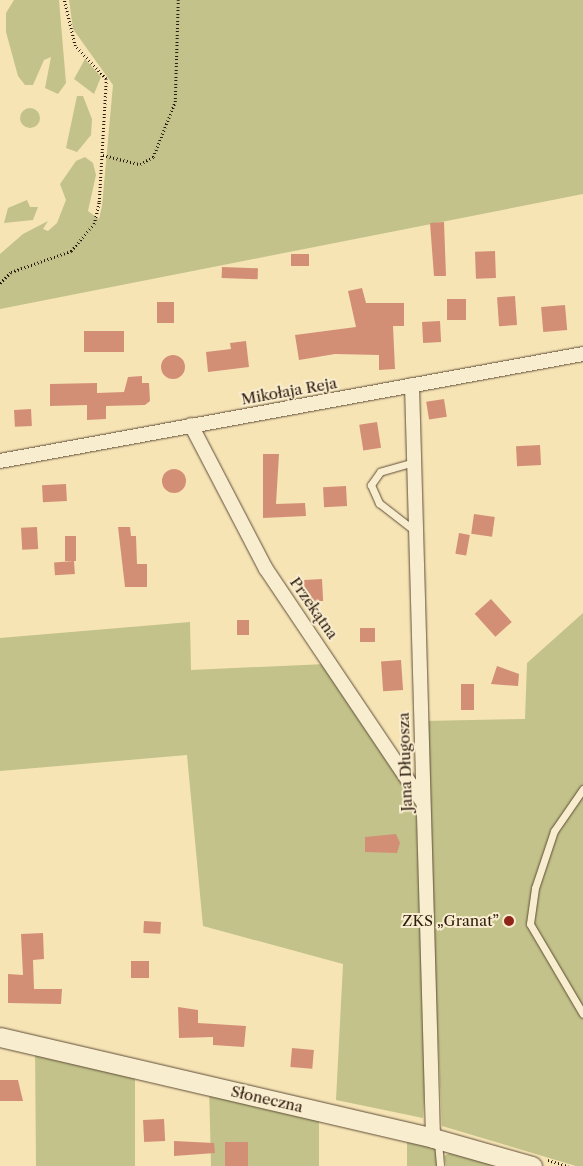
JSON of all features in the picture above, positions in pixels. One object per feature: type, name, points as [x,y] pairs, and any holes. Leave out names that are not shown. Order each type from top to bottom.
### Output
[{"type":"street","name":"Mikołaja Reja","points":[[0,461],[583,354]]},
{"type":"street","name":"Jana Długosza","points":[[412,385],[423,802],[436,1140]]},
{"type":"street","name":"Przekątna","points":[[191,425],[266,569],[423,802]]},
{"type":"street","name":"Słoneczna","points":[[0,1037],[436,1140],[532,1166]]},
{"type":"lane","points":[[414,462],[380,472],[371,485],[379,503],[416,531]]},
{"type":"lane","points":[[583,789],[554,832],[535,888],[530,924],[583,1014]]},
{"type":"lane","points":[[436,1140],[440,1166]]},
{"type":"path","points":[[0,283],[11,272],[71,250],[85,238],[99,202],[106,79],[75,46],[67,25],[64,0]]},
{"type":"path","points":[[103,156],[140,164],[153,158],[175,102],[178,0]]},
{"type":"green space","points":[[14,0],[59,0],[66,83],[58,94],[45,88],[51,57],[44,60],[33,85],[25,85],[18,76],[6,32],[6,13]]},
{"type":"green space","points":[[69,0],[583,0],[583,194],[0,309],[0,254],[23,234],[48,221],[43,229],[48,231],[57,223],[66,200],[60,184],[76,161],[85,157],[93,163],[96,175],[88,211],[99,219],[102,206],[113,85],[73,29]]},
{"type":"green space","points":[[85,59],[101,77],[94,94],[74,79]]},
{"type":"green space","points":[[77,96],[83,96],[92,119],[91,135],[77,152],[66,148]]},
{"type":"green space","points":[[30,108],[37,111],[40,118],[37,125],[30,128],[23,125],[20,118],[23,111]]},
{"type":"green space","points":[[27,200],[30,207],[38,207],[33,220],[4,223],[8,208]]},
{"type":"green space","name":"ZKS „Granat”","points":[[583,613],[583,1166],[576,1166],[442,1126],[423,721],[525,719],[527,663]]},
{"type":"green space","points":[[190,622],[191,670],[326,664],[416,804],[426,1072],[423,1118],[336,1100],[343,964],[203,926],[187,755],[0,771],[0,638]]},
{"type":"green space","points":[[35,1043],[135,1067],[135,1166],[36,1166]]},
{"type":"green space","points":[[209,1084],[319,1110],[319,1166],[211,1166]]},
{"type":"green space","points":[[407,1133],[438,1141],[438,1166],[407,1166]]},
{"type":"green space","points":[[451,1152],[503,1166],[446,1166],[444,1156]]},
{"type":"building","points":[[444,222],[446,276],[434,276],[430,223]]},
{"type":"building","points":[[495,251],[496,278],[476,279],[475,252]]},
{"type":"building","points":[[291,254],[309,254],[309,266],[291,266]]},
{"type":"building","points":[[222,267],[258,268],[258,279],[222,278]]},
{"type":"building","points":[[362,288],[366,303],[404,303],[404,326],[393,326],[395,369],[379,370],[379,355],[335,354],[299,360],[295,335],[356,327],[348,291]]},
{"type":"building","points":[[515,296],[517,325],[499,326],[497,297]]},
{"type":"building","points":[[447,299],[466,299],[466,320],[447,320]]},
{"type":"building","points":[[157,302],[174,302],[174,323],[157,323]]},
{"type":"building","points":[[565,305],[567,330],[543,332],[541,307]]},
{"type":"building","points":[[440,321],[441,342],[423,343],[422,322]]},
{"type":"building","points":[[84,331],[124,331],[124,352],[84,352]]},
{"type":"building","points":[[246,341],[249,367],[208,372],[206,352],[231,349],[230,343]]},
{"type":"building","points":[[173,355],[182,358],[185,367],[182,376],[173,379],[164,376],[161,367],[164,358]]},
{"type":"building","points":[[142,376],[142,383],[149,383],[150,401],[145,405],[106,406],[106,419],[87,420],[87,405],[50,406],[50,384],[97,383],[97,393],[124,392],[128,377]]},
{"type":"building","points":[[444,399],[447,417],[429,420],[426,402]]},
{"type":"building","points":[[31,409],[32,426],[15,427],[14,410]]},
{"type":"building","points":[[377,422],[381,448],[363,450],[359,425]]},
{"type":"building","points":[[540,445],[541,465],[517,466],[516,446]]},
{"type":"building","points":[[263,454],[279,454],[276,504],[305,503],[306,516],[263,518]]},
{"type":"building","points":[[174,469],[182,473],[186,481],[182,489],[174,493],[166,489],[162,481],[166,473]]},
{"type":"building","points":[[66,484],[67,501],[43,502],[42,485]]},
{"type":"building","points":[[346,486],[347,506],[324,507],[323,487]]},
{"type":"building","points":[[474,514],[495,517],[492,537],[471,534]]},
{"type":"building","points":[[37,527],[38,549],[22,550],[21,528]]},
{"type":"building","points":[[118,527],[130,527],[131,536],[136,536],[137,564],[147,564],[147,587],[125,587]]},
{"type":"building","points":[[459,533],[470,535],[466,556],[455,554]]},
{"type":"building","points":[[65,536],[76,536],[76,561],[65,561]]},
{"type":"building","points":[[74,561],[75,574],[55,575],[54,562]]},
{"type":"building","points":[[322,579],[323,601],[305,602],[304,580]]},
{"type":"building","points":[[491,599],[512,622],[495,637],[475,614]]},
{"type":"building","points":[[237,620],[249,620],[249,635],[237,635]]},
{"type":"building","points":[[360,628],[375,628],[375,642],[360,642]]},
{"type":"building","points":[[401,660],[403,690],[383,691],[381,661]]},
{"type":"building","points":[[497,666],[519,674],[518,686],[491,684]]},
{"type":"building","points":[[461,684],[474,684],[474,710],[461,710]]},
{"type":"building","points":[[396,834],[400,843],[397,853],[365,852],[365,837]]},
{"type":"building","points":[[144,921],[161,922],[160,934],[143,933]]},
{"type":"building","points":[[43,933],[44,959],[33,960],[34,989],[62,989],[61,1004],[8,1003],[8,974],[23,975],[21,934]]},
{"type":"building","points":[[131,961],[149,961],[149,978],[131,978]]},
{"type":"building","points":[[178,1007],[198,1010],[198,1023],[246,1026],[244,1047],[213,1045],[213,1037],[179,1038]]},
{"type":"building","points":[[292,1048],[314,1050],[312,1069],[290,1067]]},
{"type":"building","points":[[0,1080],[18,1080],[23,1101],[0,1101]]},
{"type":"building","points":[[164,1119],[165,1141],[144,1142],[143,1120]]},
{"type":"building","points":[[174,1141],[214,1143],[215,1153],[174,1156]]},
{"type":"building","points":[[225,1142],[248,1142],[248,1166],[225,1166]]},
{"type":"place","name":"ZKS „Granat”","points":[[509,921]]}]
